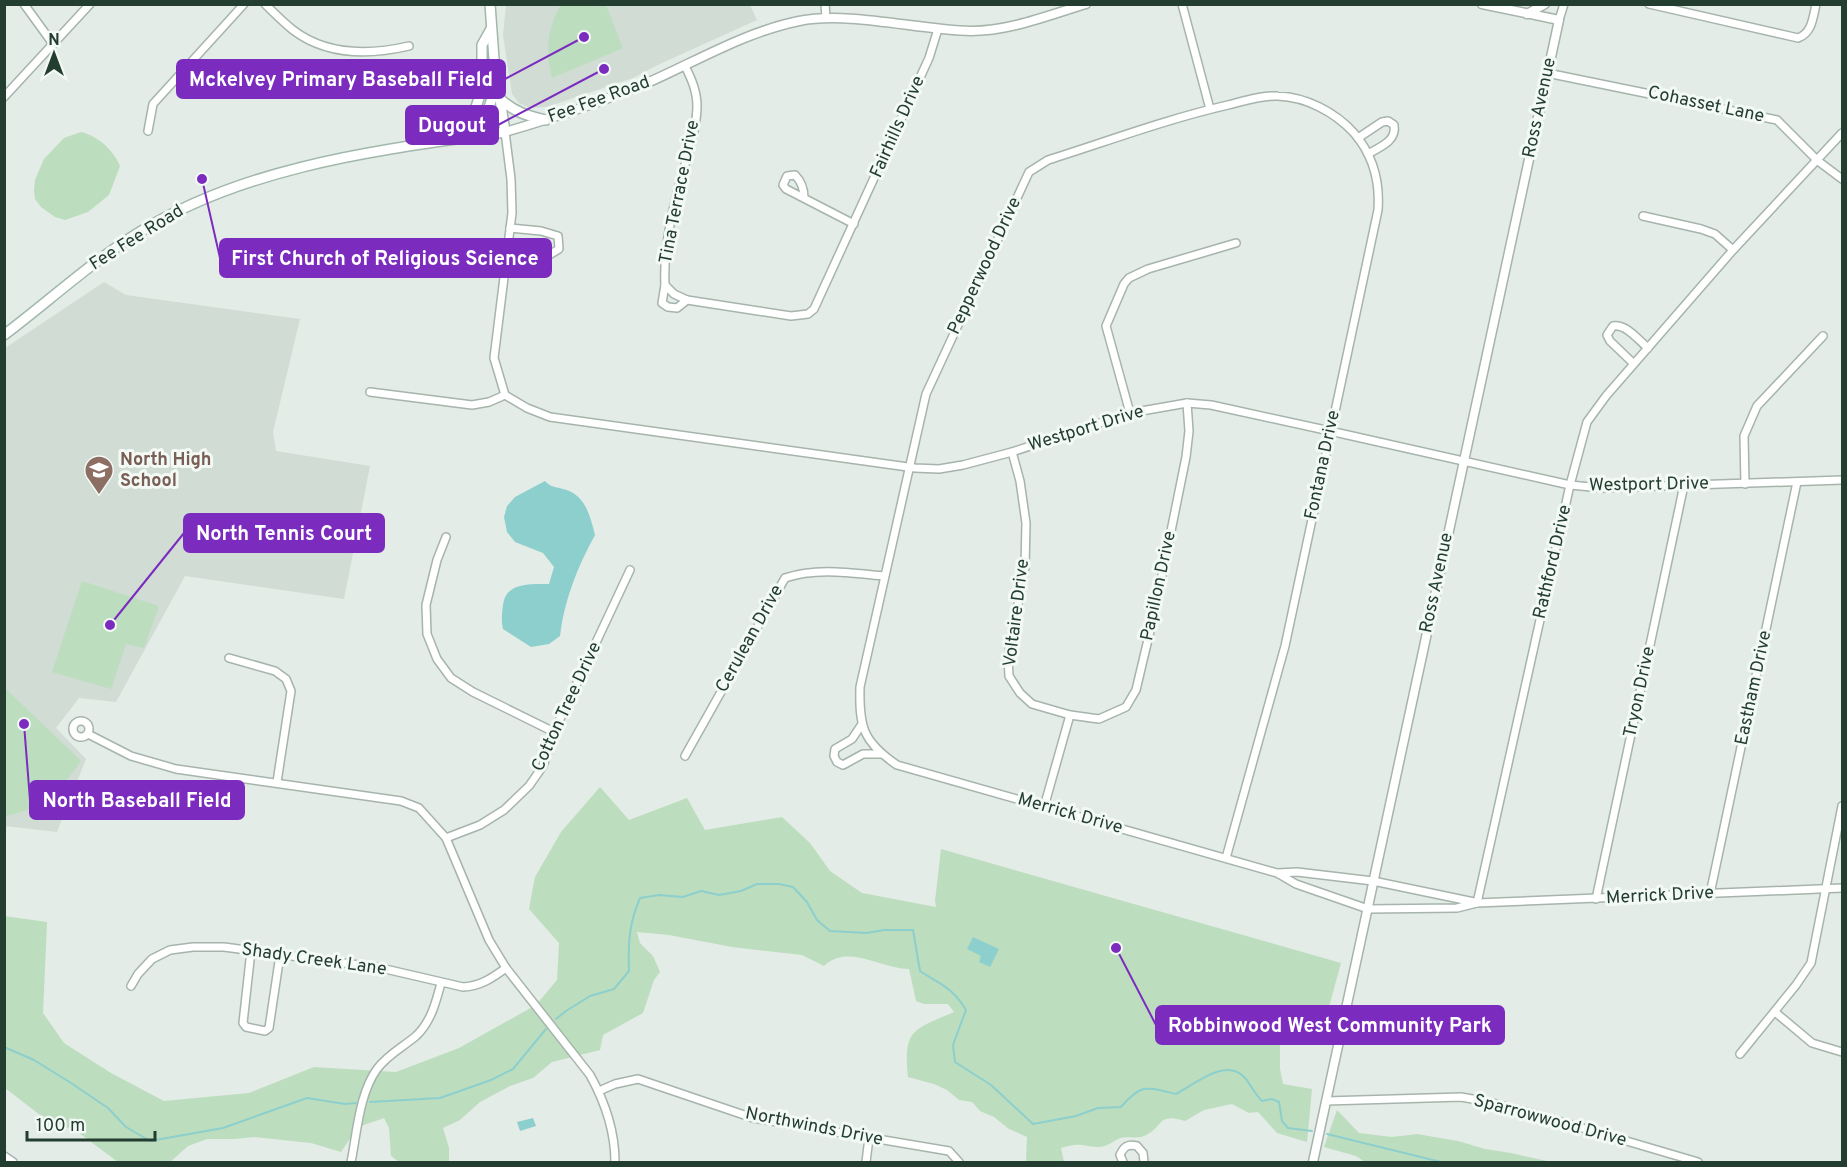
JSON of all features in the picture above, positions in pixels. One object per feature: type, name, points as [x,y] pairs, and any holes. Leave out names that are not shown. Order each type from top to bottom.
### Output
[{"type":"main road","points":[[490,4],[497,84],[505,132]]},
{"type":"main road","points":[[423,144],[468,119],[475,110],[482,90],[482,45],[491,29]]},
{"type":"main road","points":[[462,138],[486,116],[497,84]]},
{"type":"main road","points":[[500,99],[523,115],[546,120]]},
{"type":"main road","name":"Fee Fee Road","points":[[4,335],[93,264],[139,232],[187,206],[279,174],[353,156],[505,132]]},
{"type":"street","points":[[24,4],[53,44]]},
{"type":"street","points":[[4,97],[90,4]]},
{"type":"street","points":[[148,131],[153,104],[244,4]]},
{"type":"street","points":[[265,4],[294,31],[316,43],[340,51],[383,52],[410,46]]},
{"type":"street","points":[[825,4],[826,18]]},
{"type":"street","name":"Fee Fee Road","points":[[505,132],[546,120],[636,87],[749,36],[799,21],[826,18],[938,29],[986,31],[1086,4]]},
{"type":"street","points":[[1182,4],[1210,109]]},
{"type":"street","points":[[1482,4],[1558,21]]},
{"type":"street","points":[[1527,14],[1545,4]]},
{"type":"street","name":"Ross Avenue","points":[[1313,1162],[1558,21],[1564,4]]},
{"type":"street","points":[[1648,4],[1798,38],[1806,35],[1810,28],[1816,4]]},
{"type":"street","name":"Fairhills Drive","points":[[674,294],[687,300],[791,316],[808,314],[814,309],[929,58],[938,29]]},
{"type":"street","name":"Tina Terrace Drive","points":[[685,66],[694,85],[697,105],[693,136],[676,197],[664,270],[665,285],[662,303],[676,308],[687,300]]},
{"type":"street","name":"Cohasset Lane","points":[[1547,73],[1778,120],[1818,160],[1842,179]]},
{"type":"street","name":"Pepperwood Drive","points":[[870,741],[859,715],[860,687],[926,394],[1029,172],[1048,160],[1210,109],[1274,96],[1300,99],[1344,122],[1368,154]]},
{"type":"street","points":[[1358,138],[1382,122],[1388,121],[1394,125],[1396,133],[1392,139],[1368,154]]},
{"type":"street","points":[[370,392],[472,405],[489,402],[505,395],[494,357],[510,228],[511,184],[505,132]]},
{"type":"street","name":"Rathford Drive","points":[[1477,903],[1570,485],[1587,422],[1633,363],[1733,250],[1842,133]]},
{"type":"street","name":"Fontana Drive","points":[[1226,858],[1281,662],[1378,210],[1378,183],[1368,154]]},
{"type":"street","points":[[804,198],[854,224]]},
{"type":"street","points":[[1643,216],[1715,234],[1733,250]]},
{"type":"street","points":[[507,251],[549,255],[559,249],[558,236],[540,231],[510,228]]},
{"type":"street","points":[[1130,413],[1106,326],[1124,284],[1129,278],[1148,268],[1236,243]]},
{"type":"street","name":"Tina Terrace Drive","points":[[665,285],[674,294]]},
{"type":"street","points":[[1633,363],[1610,341],[1607,335],[1613,326],[1620,325],[1625,328],[1648,348]]},
{"type":"street","points":[[1745,483],[1744,436],[1757,406],[1823,336]]},
{"type":"street","name":"Westport Drive","points":[[505,395],[527,408],[550,417],[909,467],[939,469],[1012,452],[1130,413],[1187,403],[1211,405],[1570,485],[1602,488],[1842,480]]},
{"type":"street","name":"Papillon Drive","points":[[1070,715],[1099,719],[1114,714],[1126,707],[1136,690],[1186,457],[1189,431],[1187,403]]},
{"type":"street","name":"Voltaire Drive","points":[[1012,452],[1020,481],[1026,523],[1024,567],[1008,657],[1009,676],[1020,693],[1032,704],[1070,715]]},
{"type":"street","name":"Eastham Drive","points":[[1710,894],[1797,482]]},
{"type":"street","name":"Tryon Drive","points":[[1596,899],[1684,486]]},
{"type":"street","points":[[446,537],[437,560],[426,605],[427,634],[437,659],[451,678],[457,682],[554,732]]},
{"type":"street","name":"Cotton Tree Drive","points":[[446,838],[480,825],[507,808],[529,786],[543,766],[554,732],[630,570]]},
{"type":"street","name":"Cerulean Drive","points":[[685,756],[785,578],[829,571],[884,576]]},
{"type":"street","points":[[229,657],[262,669],[275,671],[286,679],[291,691],[277,782]]},
{"type":"street","points":[[1044,807],[1070,715]]},
{"type":"street","points":[[862,724],[852,739],[835,749],[834,756],[837,762],[843,765],[863,754],[881,754]]},
{"type":"street","points":[[88,734],[131,756],[176,769],[401,801],[419,808],[446,838],[489,940],[506,968],[580,1059],[599,1091],[610,1124],[615,1162]]},
{"type":"street","name":"Merrick Drive","points":[[870,741],[881,754],[897,765],[1277,873],[1296,884],[1368,909],[1457,908],[1477,903],[1842,888]]},
{"type":"street","points":[[1740,1054],[1775,1012],[1810,963],[1842,806]]},
{"type":"street","name":"Merrick Drive","points":[[1277,873],[1297,872],[1373,881],[1477,903]]},
{"type":"street","name":"Shady Creek Lane","points":[[131,986],[138,974],[152,959],[170,950],[193,947],[224,947],[381,968],[463,987],[475,987],[506,968]]},
{"type":"street","points":[[250,951],[243,1023],[246,1027],[266,1031],[269,1028],[280,955]]},
{"type":"street","points":[[351,1162],[370,1081],[383,1062],[418,1034],[427,1022],[434,1010],[441,982]]},
{"type":"street","points":[[1775,1012],[1812,1043],[1842,1052]]},
{"type":"street","name":"Northwinds Drive","points":[[599,1091],[615,1084],[638,1079],[753,1118],[949,1152],[959,1162]]},
{"type":"street","name":"Sparrowwood Drive","points":[[1326,1101],[1461,1097],[1528,1113],[1698,1162]]},
{"type":"street","points":[[866,1162],[869,1138]]},
{"type":"street","points":[[1123,1162],[1120,1155],[1123,1148],[1130,1144],[1137,1146],[1143,1153],[1144,1162]]},
{"type":"street","points":[[4,1156],[13,1162]]},
{"type":"shaded area","points":[[506,5],[750,5],[757,20],[633,78],[547,107],[530,108],[519,103],[512,94],[503,35]]},
{"type":"shaded area","points":[[104,282],[126,295],[300,319],[273,432],[276,451],[370,466],[344,599],[185,576],[116,702],[79,698],[56,728],[86,759],[57,832],[5,826],[5,348]]},
{"type":"green space","points":[[561,5],[606,5],[623,48],[552,78],[548,59],[550,31]]},
{"type":"green space","points":[[81,132],[104,144],[120,166],[109,195],[88,212],[65,220],[55,217],[41,207],[35,199],[35,180],[44,159],[64,138]]},
{"type":"green space","points":[[82,581],[159,606],[144,648],[126,644],[111,689],[52,672]]},
{"type":"green space","points":[[4,687],[81,761],[65,782],[41,804],[5,816]]},
{"type":"green space","points":[[600,787],[629,820],[687,798],[705,830],[782,817],[810,843],[830,871],[862,893],[936,907],[941,849],[1341,963],[1321,1036],[1250,1041],[1280,1045],[1280,1069],[1283,1084],[1312,1089],[1307,1142],[1277,1133],[1258,1112],[1249,1113],[1232,1104],[1204,1110],[1185,1121],[1169,1118],[1141,1137],[1120,1138],[1101,1147],[1077,1145],[1061,1148],[1064,1162],[1026,1162],[1027,1137],[980,1111],[972,1102],[959,1100],[947,1090],[934,1084],[908,1077],[907,1049],[914,1033],[929,1023],[954,1012],[948,1004],[924,1004],[916,1001],[909,969],[854,957],[833,960],[824,966],[802,955],[637,932],[640,943],[653,956],[660,972],[654,980],[643,1013],[603,1035],[600,1050],[552,1062],[533,1078],[510,1086],[480,1102],[460,1120],[443,1128],[449,1148],[449,1162],[399,1162],[391,1156],[389,1128],[384,1118],[358,1127],[341,1152],[311,1143],[254,1137],[207,1139],[188,1146],[170,1162],[118,1162],[79,1133],[40,1115],[5,1088],[4,916],[47,922],[43,1013],[64,1043],[111,1073],[164,1101],[249,1093],[314,1067],[396,1072],[459,1048],[536,1005],[557,980],[559,943],[529,909],[535,877],[561,832]]},
{"type":"green space","points":[[1337,1110],[1359,1133],[1392,1137],[1417,1134],[1551,1162],[1365,1162],[1356,1156],[1324,1147]]},
{"type":"water","points":[[545,481],[551,486],[577,495],[585,506],[595,535],[573,584],[560,636],[549,644],[531,647],[503,629],[502,614],[505,597],[514,588],[520,586],[549,584],[554,567],[543,553],[515,542],[507,532],[504,517],[507,506],[515,497]]},
{"type":"water","points":[[973,937],[999,949],[990,967],[979,962],[981,956],[967,949]]},
{"type":"water","points":[[533,1118],[536,1126],[520,1131],[517,1122]]},
{"type":"waterway","points":[[556,1019],[590,996],[614,989],[629,971],[630,933],[640,898],[659,895],[683,897],[701,891],[719,895],[741,891],[757,884],[779,884],[793,887],[807,902],[817,920],[830,931],[867,933],[884,930],[913,930],[920,971],[951,991],[966,1010],[953,1045],[955,1062],[991,1085],[1033,1124],[1076,1116],[1098,1108],[1121,1107],[1140,1090],[1151,1089],[1176,1094],[1210,1074],[1229,1070],[1245,1078],[1262,1101],[1272,1099],[1279,1102],[1282,1121],[1288,1128],[1312,1131]]},
{"type":"waterway","points":[[370,1102],[440,1098],[491,1080],[513,1069],[546,1029]]},
{"type":"waterway","points":[[4,1047],[34,1060],[71,1083],[108,1108],[126,1127],[150,1141],[223,1128],[307,1098],[345,1104],[356,1103]]},
{"type":"waterway","points":[[1327,1134],[1441,1162]]},
{"type":"place","name":"Mckelvey Primary Baseball Field","points":[[584,37]]},
{"type":"place","name":"Dugout","points":[[604,69]]},
{"type":"place","name":"First Church of Religious Science","points":[[202,179]]},
{"type":"place","name":"North High School","points":[[99,496]]},
{"type":"place","name":"North Tennis Court","points":[[110,625]]},
{"type":"place","name":"North Baseball Field","points":[[24,724]]},
{"type":"place","name":"Robbinwood West Community Park","points":[[1116,948]]}]
